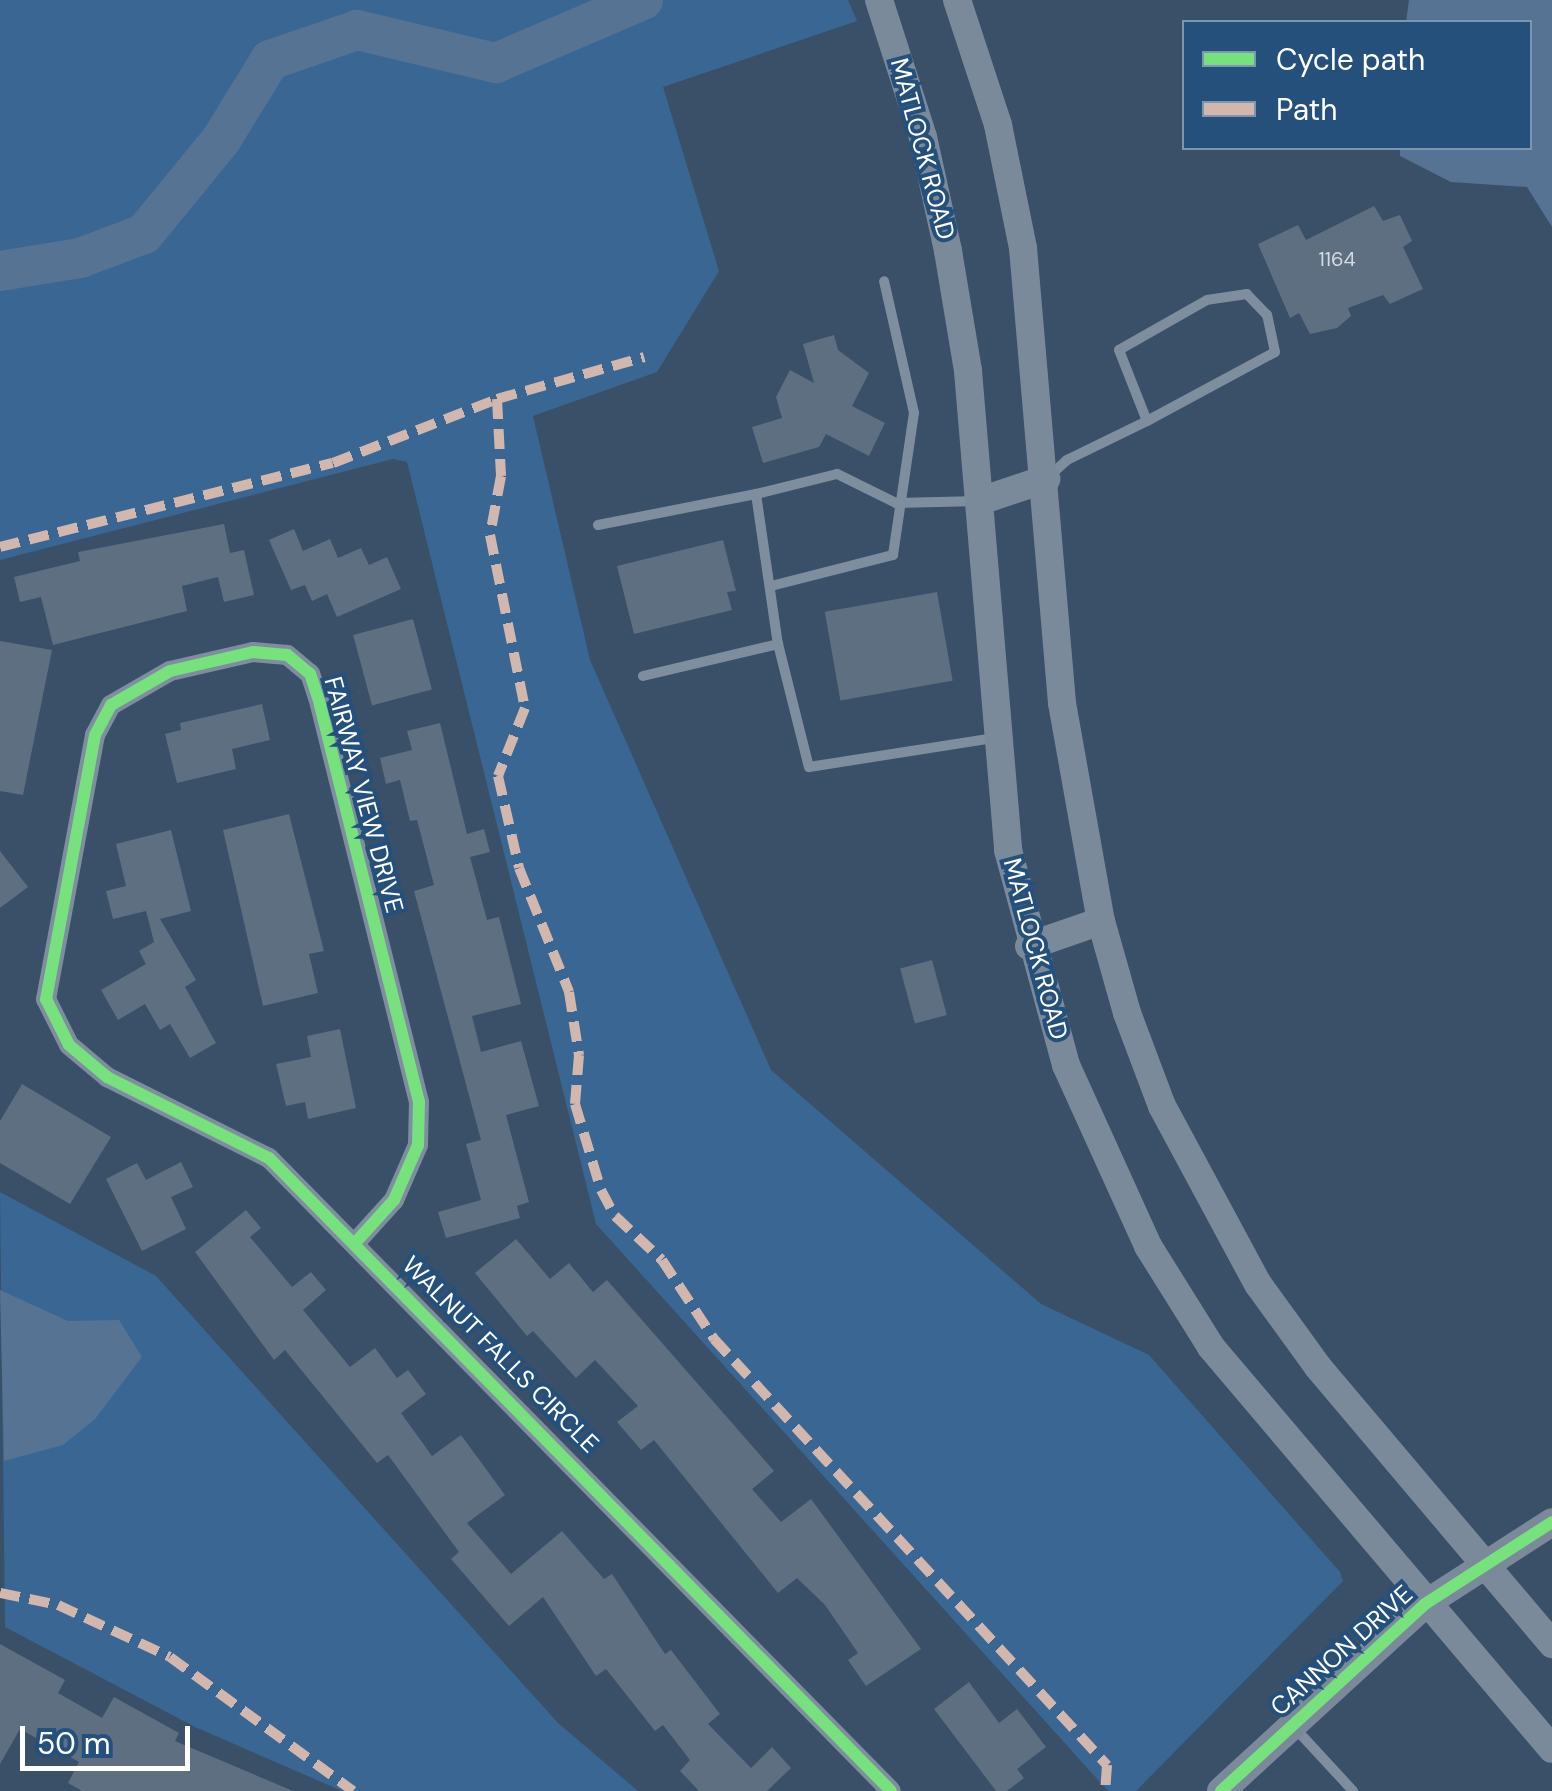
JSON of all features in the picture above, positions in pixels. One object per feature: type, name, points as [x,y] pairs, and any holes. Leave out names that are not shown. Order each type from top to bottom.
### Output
[{"type":"main road","points":[[957,1],[998,125],[1023,248],[1046,479],[1062,703],[1101,922],[1162,1106],[1258,1284],[1318,1367],[1552,1644]]},
{"type":"main road","name":"MATLOCK ROAD","points":[[884,13],[948,251],[980,502],[996,738],[1030,946],[1066,1066],[1148,1246],[1211,1347],[1425,1604],[1552,1749]]},
{"type":"main road","points":[[980,502],[1046,479]]},
{"type":"main road","points":[[1030,946],[1101,922]]},
{"type":"main road","name":"CANNON DRIVE","points":[[1221,1791],[1425,1604],[1552,1522]]},
{"type":"street","name":"FAIRWAY VIEW DRIVE","points":[[46,999],[94,735],[111,705],[170,671],[253,652],[287,655],[310,674],[320,704],[419,1102],[418,1146],[394,1200],[356,1242]]},
{"type":"street","name":"WALNUT FALLS CIRCLE","points":[[46,999],[70,1044],[107,1077],[269,1158],[356,1242],[891,1791]]},
{"type":"lane","points":[[775,585],[893,555],[896,503],[914,413],[884,280]]},
{"type":"lane","points":[[1046,479],[1067,460],[1148,421],[1275,352],[1268,315],[1247,294],[1207,300],[1119,350],[1148,421]]},
{"type":"lane","points":[[598,525],[837,474],[896,503],[980,502]]},
{"type":"lane","points":[[756,494],[775,585],[778,644],[809,767],[996,738]]},
{"type":"lane","points":[[644,676],[778,644]]},
{"type":"lane","points":[[1293,1726],[1348,1789]]},
{"type":"shaded area","points":[[0,0],[848,0],[857,21],[663,87],[719,271],[657,372],[533,416],[590,660],[771,1070],[1041,1304],[1149,1355],[1340,1572],[1343,1581],[1136,1791],[1108,1791],[596,1224],[407,462],[393,459],[0,560]]},
{"type":"shaded area","points":[[1409,0],[1552,0],[1552,227],[1527,187],[1451,182],[1400,156],[1400,150],[1532,150],[1532,20],[1406,20]]},
{"type":"shaded area","points":[[0,1192],[156,1276],[558,1723],[638,1791],[342,1791],[195,1727],[5,1627]]},
{"type":"shaded area","points":[[0,1290],[68,1321],[119,1320],[142,1357],[95,1419],[63,1445],[4,1461]]},
{"type":"building","points":[[1374,206],[1383,221],[1400,215],[1412,241],[1403,247],[1423,289],[1390,304],[1383,295],[1348,308],[1351,316],[1337,328],[1310,334],[1299,313],[1290,318],[1258,244],[1298,225],[1306,240]]},
{"type":"building","points":[[834,335],[838,350],[869,373],[852,406],[885,423],[869,456],[826,434],[819,447],[763,463],[752,427],[782,418],[776,397],[790,370],[814,383],[803,344]]},
{"type":"building","points":[[224,524],[230,553],[244,550],[254,595],[224,602],[218,577],[182,586],[187,611],[53,645],[41,597],[20,602],[14,577],[80,561],[78,552]]},
{"type":"building","points":[[294,529],[303,551],[330,539],[338,558],[361,548],[369,565],[387,557],[401,589],[337,617],[327,594],[312,601],[305,585],[291,590],[269,540]]},
{"type":"building","points":[[723,540],[736,591],[727,592],[732,610],[634,634],[617,566]]},
{"type":"building","points":[[937,592],[953,681],[840,700],[825,612]]},
{"type":"building","points":[[413,619],[432,690],[372,706],[353,635]]},
{"type":"building","points":[[0,641],[52,650],[23,795],[0,791]]},
{"type":"building","points":[[262,704],[270,740],[232,749],[236,769],[177,783],[165,734],[181,730],[180,723]]},
{"type":"building","points":[[440,723],[467,834],[484,829],[490,852],[470,857],[487,920],[499,917],[521,1004],[472,1016],[481,1052],[521,1041],[539,1106],[506,1115],[529,1202],[517,1206],[520,1218],[446,1238],[438,1212],[481,1200],[466,1144],[481,1140],[414,891],[434,885],[417,820],[410,821],[400,780],[386,784],[380,758],[412,750],[407,731]]},
{"type":"building","points":[[289,814],[324,951],[309,954],[318,993],[263,1006],[223,830]]},
{"type":"building","points":[[171,830],[191,911],[160,919],[196,980],[185,987],[216,1043],[190,1058],[170,1024],[160,1030],[145,1004],[118,1020],[101,990],[146,964],[139,951],[154,942],[146,911],[113,919],[106,891],[126,886],[116,844]]},
{"type":"building","points":[[0,851],[28,887],[0,908]]},
{"type":"building","points":[[932,960],[947,1015],[915,1024],[900,969]]},
{"type":"building","points":[[340,1029],[356,1108],[308,1119],[305,1102],[286,1106],[276,1064],[311,1057],[307,1036]]},
{"type":"building","points":[[22,1084],[111,1137],[70,1204],[0,1163],[0,1121]]},
{"type":"building","points":[[181,1162],[193,1187],[171,1197],[186,1229],[142,1251],[106,1179],[137,1163],[146,1180]]},
{"type":"building","points":[[246,1210],[261,1228],[250,1237],[292,1287],[311,1272],[326,1290],[303,1310],[350,1367],[375,1348],[397,1378],[408,1370],[426,1394],[401,1413],[432,1456],[461,1435],[505,1495],[467,1523],[511,1574],[562,1531],[604,1579],[612,1574],[665,1654],[671,1650],[720,1714],[708,1724],[751,1768],[772,1747],[791,1768],[767,1791],[699,1791],[680,1771],[690,1760],[663,1725],[655,1731],[606,1669],[596,1676],[543,1597],[509,1626],[451,1559],[459,1552],[388,1455],[377,1463],[285,1350],[274,1360],[195,1252]]},
{"type":"building","points":[[516,1239],[550,1279],[569,1263],[593,1292],[607,1280],[774,1471],[752,1489],[781,1522],[811,1499],[921,1649],[866,1686],[848,1660],[858,1653],[825,1605],[797,1578],[778,1593],[654,1440],[641,1450],[617,1422],[638,1406],[595,1360],[576,1378],[533,1331],[527,1336],[475,1273]]},
{"type":"building","points":[[0,1644],[65,1680],[58,1693],[102,1718],[114,1697],[179,1733],[175,1741],[293,1791],[82,1791],[68,1783],[79,1762],[20,1729],[0,1764]]},
{"type":"building","points":[[969,1682],[999,1723],[1017,1709],[1046,1747],[1017,1769],[1024,1778],[1007,1791],[996,1791],[934,1709]]},
{"type":"waterway","points":[[0,271],[80,258],[144,234],[221,140],[270,60],[357,30],[496,63],[643,0]]},
{"type":"marked path","points":[[497,399],[644,357]]},
{"type":"marked path","points":[[0,547],[333,463],[497,399],[501,476],[490,535],[525,708],[498,776],[519,868],[569,992],[579,1055],[575,1104],[601,1190],[615,1216],[662,1260],[714,1339],[1107,1765],[1105,1791]]},
{"type":"marked path","points":[[0,1593],[58,1605],[170,1657],[353,1791]]},
{"type":"cycle path","points":[[356,1242],[394,1200],[418,1145],[419,1102],[320,704],[310,674],[287,655],[253,652],[170,671],[111,705],[95,735],[46,999],[69,1045],[107,1077],[269,1158],[891,1791]]},
{"type":"cycle path","points":[[1221,1791],[1425,1604],[1552,1522]]}]
